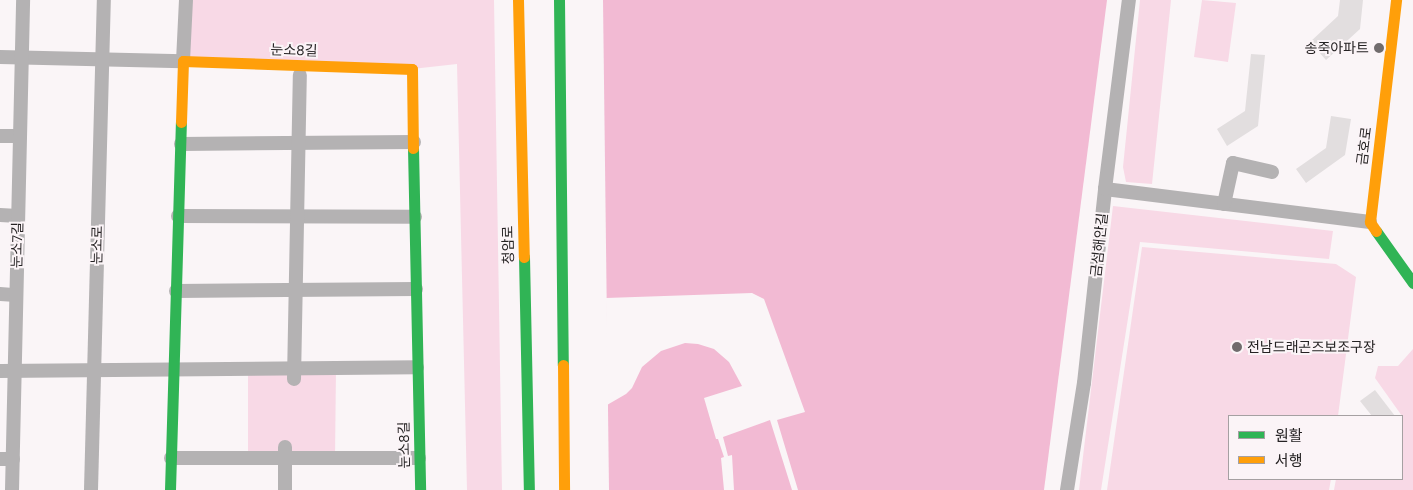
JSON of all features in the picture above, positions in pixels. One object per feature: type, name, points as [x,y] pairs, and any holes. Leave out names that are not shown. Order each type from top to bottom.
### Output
[{"type":"street","name":"눈소7길","points":[[12,490],[6,459],[14,371],[23,0]]},
{"type":"street","name":"눈소로","points":[[90,490],[104,0]]},
{"type":"street","points":[[170,490],[186,0]]},
{"type":"street","name":"청암로","points":[[518,0],[529,490]]},
{"type":"street","points":[[559,0],[564,490]]},
{"type":"street","name":"금섬해안길","points":[[1067,490],[1084,383],[1104,189],[1129,0]]},
{"type":"street","name":"금호로","points":[[1370,222],[1396,0]]},
{"type":"street","points":[[0,57],[183,61]]},
{"type":"street","name":"눈소8길","points":[[183,61],[412,69],[420,490]]},
{"type":"street","points":[[294,373],[300,75]]},
{"type":"street","points":[[0,136],[20,136]]},
{"type":"street","points":[[181,144],[414,142]]},
{"type":"street","points":[[1224,204],[1233,163],[1272,172]]},
{"type":"street","points":[[1104,189],[1370,222],[1413,283]]},
{"type":"street","points":[[0,215],[18,216]]},
{"type":"street","points":[[178,216],[415,217]]},
{"type":"street","points":[[176,291],[416,289]]},
{"type":"street","points":[[0,294],[16,295]]},
{"type":"street","points":[[0,371],[174,369],[294,373],[417,367]]},
{"type":"street","points":[[171,458],[285,453],[419,458]]},
{"type":"street","points":[[285,453],[285,490]]},
{"type":"shaded area","points":[[186,0],[494,0],[502,490],[467,490],[457,64],[412,69],[183,61]]},
{"type":"shaded area","points":[[603,0],[1107,0],[1044,490],[609,490]]},
{"type":"shaded area","points":[[1140,0],[1171,0],[1152,184],[1126,182],[1123,167]]},
{"type":"shaded area","points":[[1202,0],[1236,3],[1228,62],[1194,57]]},
{"type":"shaded area","points":[[1113,206],[1333,231],[1329,259],[1140,242],[1101,490],[1079,490]]},
{"type":"shaded area","name":"전남드래곤즈보조구장","points":[[1142,247],[1336,264],[1356,277],[1338,415],[1228,415],[1228,480],[1331,480],[1329,490],[1107,490]]},
{"type":"shaded area","points":[[1413,349],[1413,490],[1334,490],[1336,480],[1403,480],[1403,415],[1375,378],[1378,366],[1398,366]]},
{"type":"shaded area","points":[[336,368],[335,458],[248,458],[248,369]]},
{"type":"pier","points":[[752,293],[764,299],[805,412],[777,420],[798,490],[792,490],[770,420],[723,437],[728,456],[732,455],[734,490],[724,490],[721,458],[724,457],[718,439],[716,439],[704,398],[742,386],[729,362],[714,349],[698,344],[685,343],[661,351],[642,367],[632,388],[626,394],[607,405],[606,298]]},
{"type":"building","points":[[1340,0],[1363,0],[1360,29],[1326,60],[1310,42],[1338,16]]},
{"type":"building","points":[[1251,54],[1265,55],[1258,126],[1227,146],[1217,129],[1245,111]]},
{"type":"building","points":[[1331,116],[1351,119],[1345,155],[1306,183],[1296,169],[1326,148]]},
{"type":"building","points":[[1375,390],[1394,415],[1371,415],[1360,401]]},
{"type":"traffic: fast","points":[[559,0],[563,365]]},
{"type":"traffic: fast","points":[[170,490],[181,122]]},
{"type":"traffic: fast","points":[[413,148],[420,490]]},
{"type":"traffic: fast","points":[[1376,231],[1413,283]]},
{"type":"traffic: fast","points":[[524,257],[529,490]]},
{"type":"traffic: slow","points":[[518,0],[524,257]]},
{"type":"traffic: slow","points":[[1376,231],[1370,222],[1396,0]]},
{"type":"traffic: slow","points":[[181,122],[183,61],[412,69],[413,148]]},
{"type":"traffic: slow","points":[[563,365],[564,490]]},
{"type":"place","name":"송죽아파트","points":[[1379,48]]},
{"type":"place","name":"전남드래곤즈보조구장","points":[[1237,347]]}]
